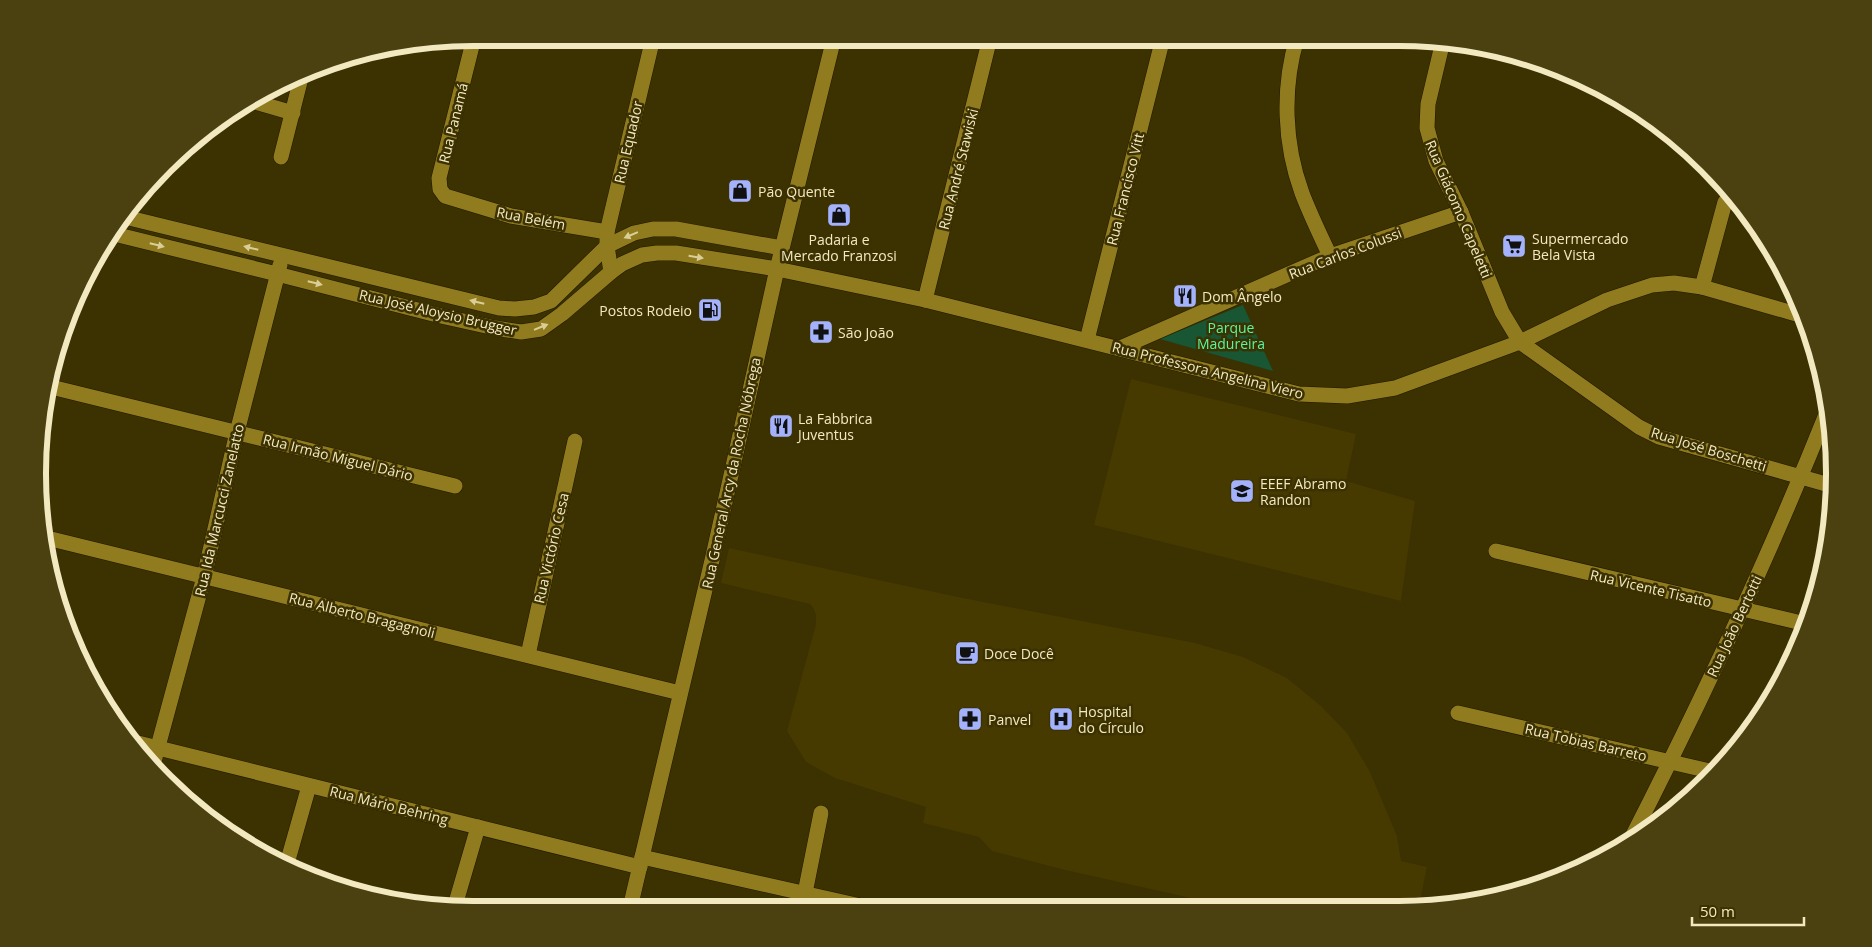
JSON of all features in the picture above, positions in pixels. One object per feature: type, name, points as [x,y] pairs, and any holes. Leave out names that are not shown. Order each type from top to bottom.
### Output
[{"type":"street","name":"Rua Panamá","points":[[456,200],[445,196],[440,189],[439,178],[472,46]]},
{"type":"street","name":"Rua Equador","points":[[607,239],[651,46]]},
{"type":"street","name":"Rua General Arcy da Rocha Nóbrega","points":[[632,901],[713,556],[777,269],[832,46]]},
{"type":"street","name":"Rua André Stawiski","points":[[925,300],[988,46]]},
{"type":"street","name":"Rua Francisco Vitt","points":[[1087,340],[1161,46]]},
{"type":"street","points":[[1294,46],[1291,57],[1287,92],[1288,132],[1294,168],[1302,193],[1330,256]]},
{"type":"street","name":"Rua Giácomo Capeletti","points":[[1441,49],[1428,104],[1426,128],[1436,161],[1461,212],[1502,312],[1520,342]]},
{"type":"street","points":[[281,157],[300,84]]},
{"type":"street","points":[[260,103],[293,112]]},
{"type":"street","name":"Rua Belém","points":[[456,200],[511,216],[607,239]]},
{"type":"street","points":[[1702,287],[1725,202]]},
{"type":"street","name":"Rua Carlos Colussi","points":[[1120,348],[1330,256],[1461,212]]},
{"type":"street","name":"Rua José Aloysio Brugger","points":[[131,218],[499,308],[515,309],[534,307],[551,301],[607,239],[653,229],[676,229],[782,248]]},
{"type":"street","points":[[676,229],[676,253]]},
{"type":"street","name":"Rua José Aloysio Brugger","points":[[119,235],[441,316],[521,332],[541,329],[562,314],[611,272],[622,264],[642,255],[676,253],[777,269]]},
{"type":"street","points":[[607,239],[611,272]]},
{"type":"street","name":"Rua Ida Marcucci Zanelatto","points":[[155,758],[204,577],[237,432],[282,255]]},
{"type":"street","name":"Rua Professora Angelina Viero","points":[[777,269],[925,300],[1299,394],[1348,396],[1395,388],[1520,342],[1607,300],[1652,285],[1674,284],[1702,287],[1794,313]]},
{"type":"street","points":[[441,316],[447,295]]},
{"type":"street","points":[[551,301],[562,314]]},
{"type":"street","points":[[495,328],[499,308]]},
{"type":"street","name":"Rua José Boschetti","points":[[1520,342],[1638,427],[1659,436],[1826,484]]},
{"type":"street","name":"Rua Irmão Miguel Dário","points":[[55,388],[455,486]]},
{"type":"street","name":"Rua João Bertotti","points":[[1637,828],[1671,762],[1742,610],[1801,477],[1823,423]]},
{"type":"street","name":"Rua Victório Cesa","points":[[528,655],[575,441]]},
{"type":"street","name":"Rua Alberto Bragagnoli","points":[[51,539],[680,693]]},
{"type":"street","name":"Rua Vicente Tisatto","points":[[1496,551],[1799,622]]},
{"type":"street","name":"Rua Tobias Barreto","points":[[1458,713],[1706,770]]},
{"type":"street","name":"Rua Mário Behring","points":[[144,745],[478,827],[641,862],[839,901]]},
{"type":"street","points":[[288,859],[309,786]]},
{"type":"street","points":[[805,893],[821,813]]},
{"type":"street","points":[[456,900],[478,827]]},
{"type":"shaded area","name":"EEEF Abramo Randon","points":[[1131,379],[1356,434],[1346,481],[1415,501],[1401,601],[1094,525]]},
{"type":"shaded area","name":"Hospital do Círculo","points":[[729,548],[958,597],[1195,643],[1243,657],[1287,678],[1321,706],[1347,733],[1370,772],[1397,836],[1401,861],[1427,867],[1420,900],[1204,901],[1065,870],[992,851],[979,837],[923,823],[926,807],[835,778],[806,762],[787,731],[816,624],[816,615],[810,604],[721,583]]},
{"type":"green space","name":"Parque Madureira","points":[[1243,305],[1273,371],[1160,339]]},
{"type":"place","name":"Pão Quente","points":[[740,191]]},
{"type":"place","name":"Padaria e Mercado Franzosi","points":[[839,215]]},
{"type":"place","name":"Supermercado Bela Vista","points":[[1514,246]]},
{"type":"place","name":"Dom Ângelo","points":[[1185,296]]},
{"type":"place","name":"Postos Rodeio","points":[[710,310]]},
{"type":"place","name":"São João","points":[[821,332]]},
{"type":"place","name":"La Fabbrica Juventus","points":[[781,426]]},
{"type":"place","name":"EEEF Abramo Randon","points":[[1242,491]]},
{"type":"place","name":"Doce Docê","points":[[967,653]]},
{"type":"place","name":"Panvel","points":[[970,719]]},
{"type":"place","name":"Hospital do Círculo","points":[[1061,719]]}]
